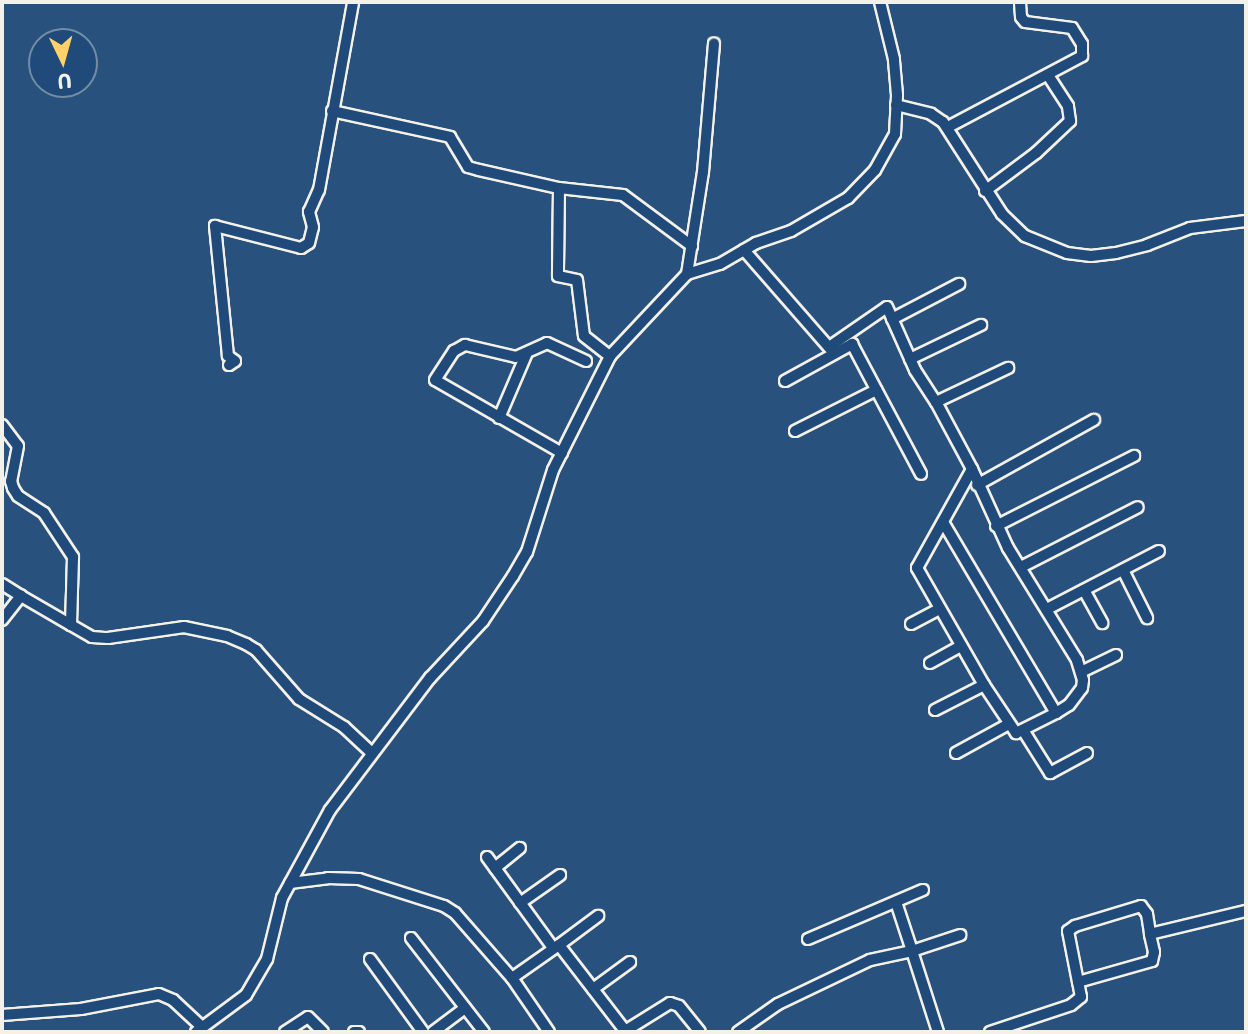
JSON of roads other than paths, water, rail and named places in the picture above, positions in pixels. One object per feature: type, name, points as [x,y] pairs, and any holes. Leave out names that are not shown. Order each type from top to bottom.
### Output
[{"type":"street","points":[[229,365],[235,361],[228,356],[215,226],[301,248],[309,243],[313,227],[309,212],[319,190],[353,2]]},
{"type":"street","points":[[2,1015],[81,1010],[159,994],[173,1000],[199,1030],[246,995],[267,959],[282,898],[330,810],[371,752],[430,678],[483,621],[527,552],[562,453],[610,356],[687,274],[720,264],[744,250],[791,231],[848,198],[875,170],[895,134],[896,105],[894,59],[880,2]]},
{"type":"street","points":[[948,127],[1082,56],[1079,37],[1072,28],[1025,22],[1021,17],[1020,2]]},
{"type":"street","points":[[687,274],[704,172],[715,43]]},
{"type":"street","points":[[985,191],[1036,153],[1070,121],[1068,106],[1048,75]]},
{"type":"street","points":[[896,105],[931,114],[948,127],[985,191],[1002,214],[1025,236],[1067,253],[1091,256],[1147,245],[1190,228],[1246,221]]},
{"type":"street","points":[[332,111],[450,137],[468,167],[559,188],[623,195],[692,246]]},
{"type":"street","points":[[559,188],[558,276],[577,280],[584,336],[610,356]]},
{"type":"street","points":[[744,250],[832,350]]},
{"type":"street","points":[[892,319],[959,285]]},
{"type":"street","points":[[785,381],[832,350],[887,307],[910,359],[972,469],[996,526],[1047,609],[1081,672],[1082,688],[1076,699],[1016,733],[984,685],[917,568],[972,469]]},
{"type":"street","points":[[910,359],[981,325]]},
{"type":"street","points":[[499,418],[526,355],[533,348],[547,343],[586,361]]},
{"type":"street","points":[[832,350],[852,344],[921,474]]},
{"type":"street","points":[[526,355],[502,356],[461,346],[454,351],[435,380],[562,453]]},
{"type":"street","points":[[936,402],[1008,368]]},
{"type":"street","points":[[795,431],[876,390]]},
{"type":"street","points":[[977,485],[1094,420]]},
{"type":"street","points":[[2,425],[18,446],[11,481],[13,488],[18,496],[44,513],[73,557],[71,625]]},
{"type":"street","points":[[996,526],[1133,456]]},
{"type":"street","points":[[1021,568],[1138,507]]},
{"type":"street","points":[[943,522],[1056,712]]},
{"type":"street","points":[[1047,609],[1159,551]]},
{"type":"street","points":[[1123,570],[1147,618]]},
{"type":"street","points":[[2,584],[92,637],[108,638],[184,627],[214,632],[246,644],[256,650],[299,699],[344,727],[371,752]]},
{"type":"street","points":[[1084,590],[1102,624]]},
{"type":"street","points":[[2,620],[21,596]]},
{"type":"street","points":[[911,624],[939,609]]},
{"type":"street","points":[[930,663],[961,646]]},
{"type":"street","points":[[1081,672],[1116,655]]},
{"type":"street","points":[[935,710],[984,685]]},
{"type":"street","points":[[956,753],[1009,724]]},
{"type":"street","points":[[1023,730],[1050,773],[1087,753]]},
{"type":"street","points":[[495,868],[520,848]]},
{"type":"street","points":[[487,857],[520,903],[626,1032],[670,1003],[679,1006],[700,1032]]},
{"type":"street","points":[[520,903],[560,875]]},
{"type":"street","points":[[290,883],[328,878],[359,878],[444,906],[455,914],[512,978],[549,1032]]},
{"type":"street","points":[[808,939],[923,890]]},
{"type":"street","points":[[896,902],[938,1032]]},
{"type":"street","points":[[990,1032],[1071,1005],[1081,997],[1078,982],[1068,931],[1075,926],[1142,906],[1147,914],[1154,953],[1152,961],[1078,982]]},
{"type":"street","points":[[1150,934],[1246,911]]},
{"type":"street","points":[[512,978],[598,916]]},
{"type":"street","points":[[738,1032],[789,998],[870,960],[912,951],[960,935]]},
{"type":"street","points":[[411,938],[484,1032]]},
{"type":"street","points":[[370,959],[423,1032]]},
{"type":"street","points":[[593,989],[630,962]]},
{"type":"street","points":[[433,1032],[465,1008]]},
{"type":"street","points":[[289,1031],[308,1017],[323,1032]]},
{"type":"street","points":[[354,1032],[359,1032]]}]
